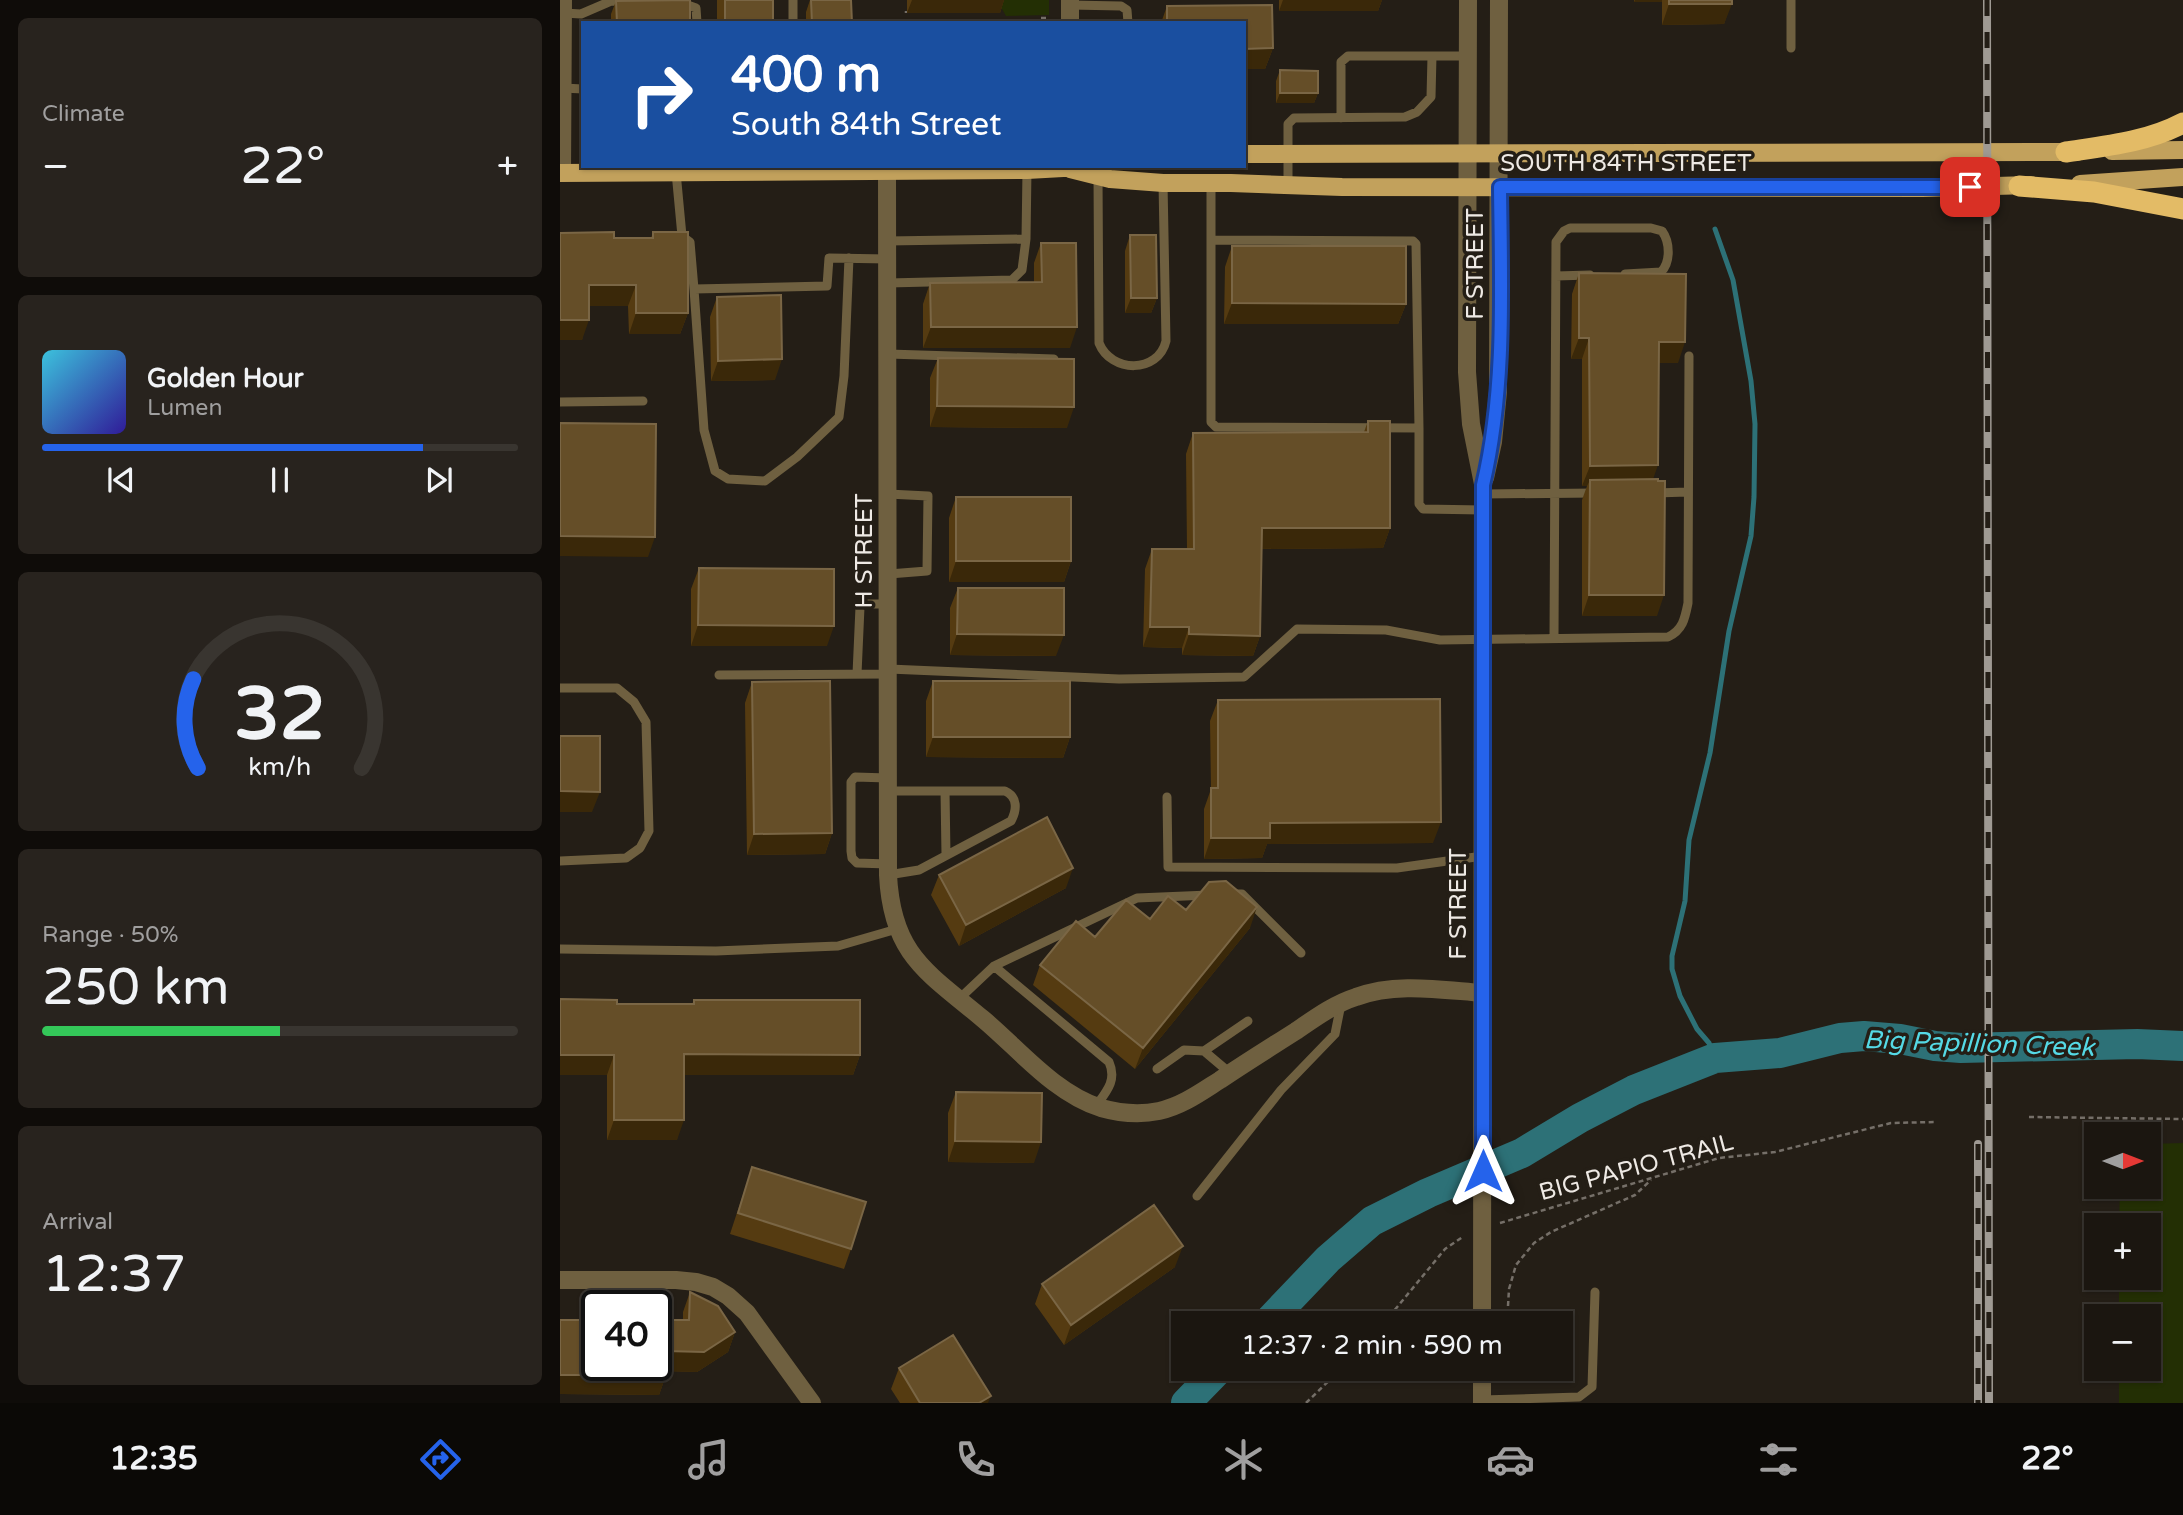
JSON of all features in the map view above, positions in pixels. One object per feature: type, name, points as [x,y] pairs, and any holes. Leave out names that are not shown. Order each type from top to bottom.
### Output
[{"type":"highway","points":[[2066,152],[2158,135],[2183,123]]},
{"type":"highway","points":[[2019,186],[2120,196],[2183,209]]},
{"type":"main road","name":"SOUTH 84TH STREET","points":[[1246,154],[2183,150]]},
{"type":"main road","name":"SOUTH 84TH STREET","points":[[561,173],[620,169],[676,172],[716,169],[1081,169],[1163,183],[1467,187],[1922,188],[2082,184],[2183,177]]},
{"type":"street","name":"F STREET","points":[[1468,0],[1467,372],[1471,424],[1483,496],[1483,1272],[1477,1311]]},
{"type":"street","name":"F STREET","points":[[1483,496],[1499,392],[1499,0]]},
{"type":"street","points":[[561,173],[563,7]]},
{"type":"street","name":"H STREET","points":[[887,169],[889,904],[897,929],[912,955],[921,966],[1060,1086],[1096,1106],[1130,1113],[1158,1111],[1191,1098],[1341,1003],[1380,990],[1404,988],[1483,993]]},
{"type":"street","points":[[560,1280],[676,1280],[713,1287],[747,1313],[812,1403]]},
{"type":"street","points":[[1482,1381],[1482,1401]]},
{"type":"lane","points":[[793,0],[793,21]]},
{"type":"lane","points":[[1791,0],[1791,48]]},
{"type":"lane","points":[[563,7],[581,14],[611,1],[635,2]]},
{"type":"lane","points":[[671,3],[684,3],[696,8],[696,21]]},
{"type":"lane","points":[[1070,9],[1121,6],[1127,10],[1128,21]]},
{"type":"lane","points":[[1341,118],[1341,62],[1348,56],[1468,56]]},
{"type":"lane","points":[[1288,185],[1288,124],[1294,118],[1405,117],[1417,112],[1431,97],[1432,56]]},
{"type":"lane","points":[[563,88],[581,89]]},
{"type":"lane","points":[[1081,169],[1100,343],[1103,353],[1120,364],[1148,364],[1160,356],[1166,341],[1163,183]]},
{"type":"lane","points":[[888,283],[1012,280],[1022,270],[1026,239],[1027,170]]},
{"type":"lane","points":[[676,172],[682,236],[690,242],[704,430],[715,471],[728,479],[765,481],[797,457],[839,417],[849,258]]},
{"type":"lane","points":[[1211,183],[1211,422],[1216,427],[1419,428]]},
{"type":"lane","points":[[1554,638],[1556,242],[1564,231],[1570,228],[1658,228],[1665,235],[1667,263],[1661,272],[1609,274]]},
{"type":"lane","points":[[695,289],[827,286],[829,258],[849,258],[887,250],[1026,239]]},
{"type":"lane","points":[[1211,240],[1413,241],[1416,244],[1419,504],[1423,509],[1483,496],[1608,493]]},
{"type":"lane","points":[[1556,276],[1596,275]]},
{"type":"lane","points":[[888,354],[1063,359]]},
{"type":"lane","points":[[719,675],[889,672],[1119,679],[1244,677],[1297,629],[1386,630],[1440,640],[1668,637],[1679,629],[1688,603],[1689,356]]},
{"type":"lane","points":[[560,402],[643,401]]},
{"type":"lane","points":[[1648,493],[1688,492]]},
{"type":"lane","points":[[888,494],[928,496],[927,571],[889,574]]},
{"type":"lane","points":[[857,674],[860,607],[863,604],[889,604]]},
{"type":"lane","points":[[560,688],[617,688],[634,702],[646,722],[649,831],[640,848],[626,859],[560,862]]},
{"type":"lane","points":[[855,777],[888,785],[945,791],[1005,791],[1011,794],[1016,802],[1016,813],[1011,821],[919,870],[888,869],[857,863],[851,851],[851,782],[855,777]]},
{"type":"lane","points":[[945,791],[946,855]]},
{"type":"lane","points":[[1167,797],[1168,867],[1396,868],[1483,856]]},
{"type":"lane","points":[[959,999],[994,966],[1137,898],[1242,894],[1301,953]]},
{"type":"lane","points":[[560,948],[716,951],[838,946],[897,929]]},
{"type":"lane","points":[[994,966],[1109,1062],[1113,1071],[1110,1086],[1096,1106]]},
{"type":"lane","points":[[1197,1196],[1281,1090],[1335,1034],[1341,1003]]},
{"type":"lane","points":[[1157,1069],[1184,1050],[1204,1051],[1248,1021]]},
{"type":"lane","points":[[1204,1051],[1230,1073]]},
{"type":"lane","points":[[1482,1401],[1579,1397],[1591,1387],[1595,1292]]},
{"type":"path","points":[[1041,18],[1046,18]]},
{"type":"path","points":[[2029,1117],[2183,1119]]},
{"type":"path","name":"BIG PAPIO TRAIL","points":[[1494,1225],[1719,1158],[1775,1152],[1891,1123],[1936,1122]]},
{"type":"path","points":[[1508,1311],[1509,1289],[1516,1265],[1534,1243],[1551,1232],[1635,1195],[1653,1177]]},
{"type":"path","points":[[1394,1311],[1445,1249],[1471,1234]]},
{"type":"path","points":[[1306,1403],[1329,1381]]},
{"type":"green space","points":[[1000,0],[1049,0],[1049,15],[1006,16],[1000,9]]},
{"type":"green space","points":[[2183,1143],[2183,1403],[2119,1403],[2119,1381],[2161,1381],[2161,1304],[2119,1304],[2119,1290],[2161,1290],[2161,1213],[2119,1213],[2120,1199],[2161,1199],[2161,1144]]},
{"type":"building","points":[[690,0],[690,21],[617,21],[616,1]]},
{"type":"building","points":[[725,0],[773,0],[773,21],[725,21]]},
{"type":"building","points":[[811,0],[851,0],[852,21],[812,21]]},
{"type":"building","points":[[1669,0],[1732,0],[1732,4],[1669,4]]},
{"type":"building","points":[[1272,5],[1273,48],[1246,49],[1246,21],[1167,21],[1167,6]]},
{"type":"building","points":[[1280,70],[1318,71],[1318,93],[1280,93]]},
{"type":"building","points":[[614,232],[614,238],[653,238],[653,232],[688,232],[688,313],[636,313],[636,285],[589,285],[589,320],[560,320],[560,233]]},
{"type":"building","points":[[1130,235],[1156,235],[1157,298],[1131,298]]},
{"type":"building","points":[[1041,243],[1076,243],[1077,327],[931,327],[930,283],[1042,282]]},
{"type":"building","points":[[1232,246],[1406,246],[1406,304],[1232,303]]},
{"type":"building","points":[[1579,273],[1686,274],[1685,342],[1659,342],[1658,465],[1590,466],[1589,338],[1579,338]]},
{"type":"building","points":[[781,295],[782,359],[718,361],[717,297]]},
{"type":"building","points":[[938,358],[1074,359],[1074,407],[937,406]]},
{"type":"building","points":[[1368,421],[1390,421],[1390,528],[1262,528],[1260,636],[1189,634],[1189,627],[1150,627],[1152,549],[1194,549],[1193,433],[1368,432]]},
{"type":"building","points":[[560,423],[656,424],[655,537],[560,536]]},
{"type":"building","points":[[1590,480],[1665,481],[1664,595],[1589,595]]},
{"type":"building","points":[[956,497],[1071,497],[1071,561],[956,561]]},
{"type":"building","points":[[699,568],[834,569],[834,626],[698,625]]},
{"type":"building","points":[[958,588],[1064,588],[1064,635],[957,634]]},
{"type":"building","points":[[830,681],[832,833],[754,834],[752,682]]},
{"type":"building","points":[[933,681],[1070,681],[1070,737],[933,737]]},
{"type":"building","points":[[1440,699],[1441,822],[1270,823],[1270,838],[1211,838],[1211,788],[1218,788],[1218,700]]},
{"type":"building","points":[[560,736],[600,736],[600,792],[560,791]]},
{"type":"building","points":[[1047,817],[1073,868],[966,925],[939,875]]},
{"type":"building","points":[[1226,881],[1257,907],[1143,1048],[1040,965],[1076,921],[1095,937],[1126,900],[1150,919],[1168,896],[1186,910],[1209,882]]},
{"type":"building","points":[[560,999],[617,1000],[617,1004],[694,1004],[694,1000],[860,1000],[860,1055],[684,1054],[684,1120],[614,1120],[614,1055],[560,1055]]},
{"type":"building","points":[[956,1092],[1042,1093],[1041,1142],[955,1141]]},
{"type":"building","points":[[752,1167],[866,1202],[851,1249],[738,1213]]},
{"type":"building","points":[[1154,1205],[1183,1246],[1071,1325],[1042,1284]]},
{"type":"building","points":[[690,1292],[718,1306],[735,1332],[704,1352],[672,1351],[672,1320],[689,1320]]},
{"type":"building","points":[[560,1320],[581,1320],[581,1375],[560,1375]]},
{"type":"building","points":[[953,1335],[991,1396],[979,1403],[920,1403],[899,1368]]},
{"type":"waterway","points":[[1715,229],[1733,280],[1751,381],[1755,424],[1754,497],[1751,536],[1729,631],[1710,753],[1689,840],[1685,901],[1672,956],[1672,969],[1680,996],[1697,1029],[1709,1043],[1715,1058]]},
{"type":"waterway","name":"Big Papillion Creek","points":[[1278,1311],[1328,1259],[1372,1221],[1428,1193],[1522,1153],[1634,1090],[1715,1058],[1780,1053],[1840,1038],[1864,1036],[1961,1048],[2137,1044],[2183,1046]]},
{"type":"waterway","name":"Big Papillion Creek","points":[[1186,1403],[1207,1381]]},
{"type":"railway","points":[[1987,0],[1989,1403]]},
{"type":"railway","points":[[1978,1144],[1978,1403]]},
{"type":"route","points":[[1483,1171],[1483,485],[1493,442],[1499,392],[1500,187],[1970,187]]}]
